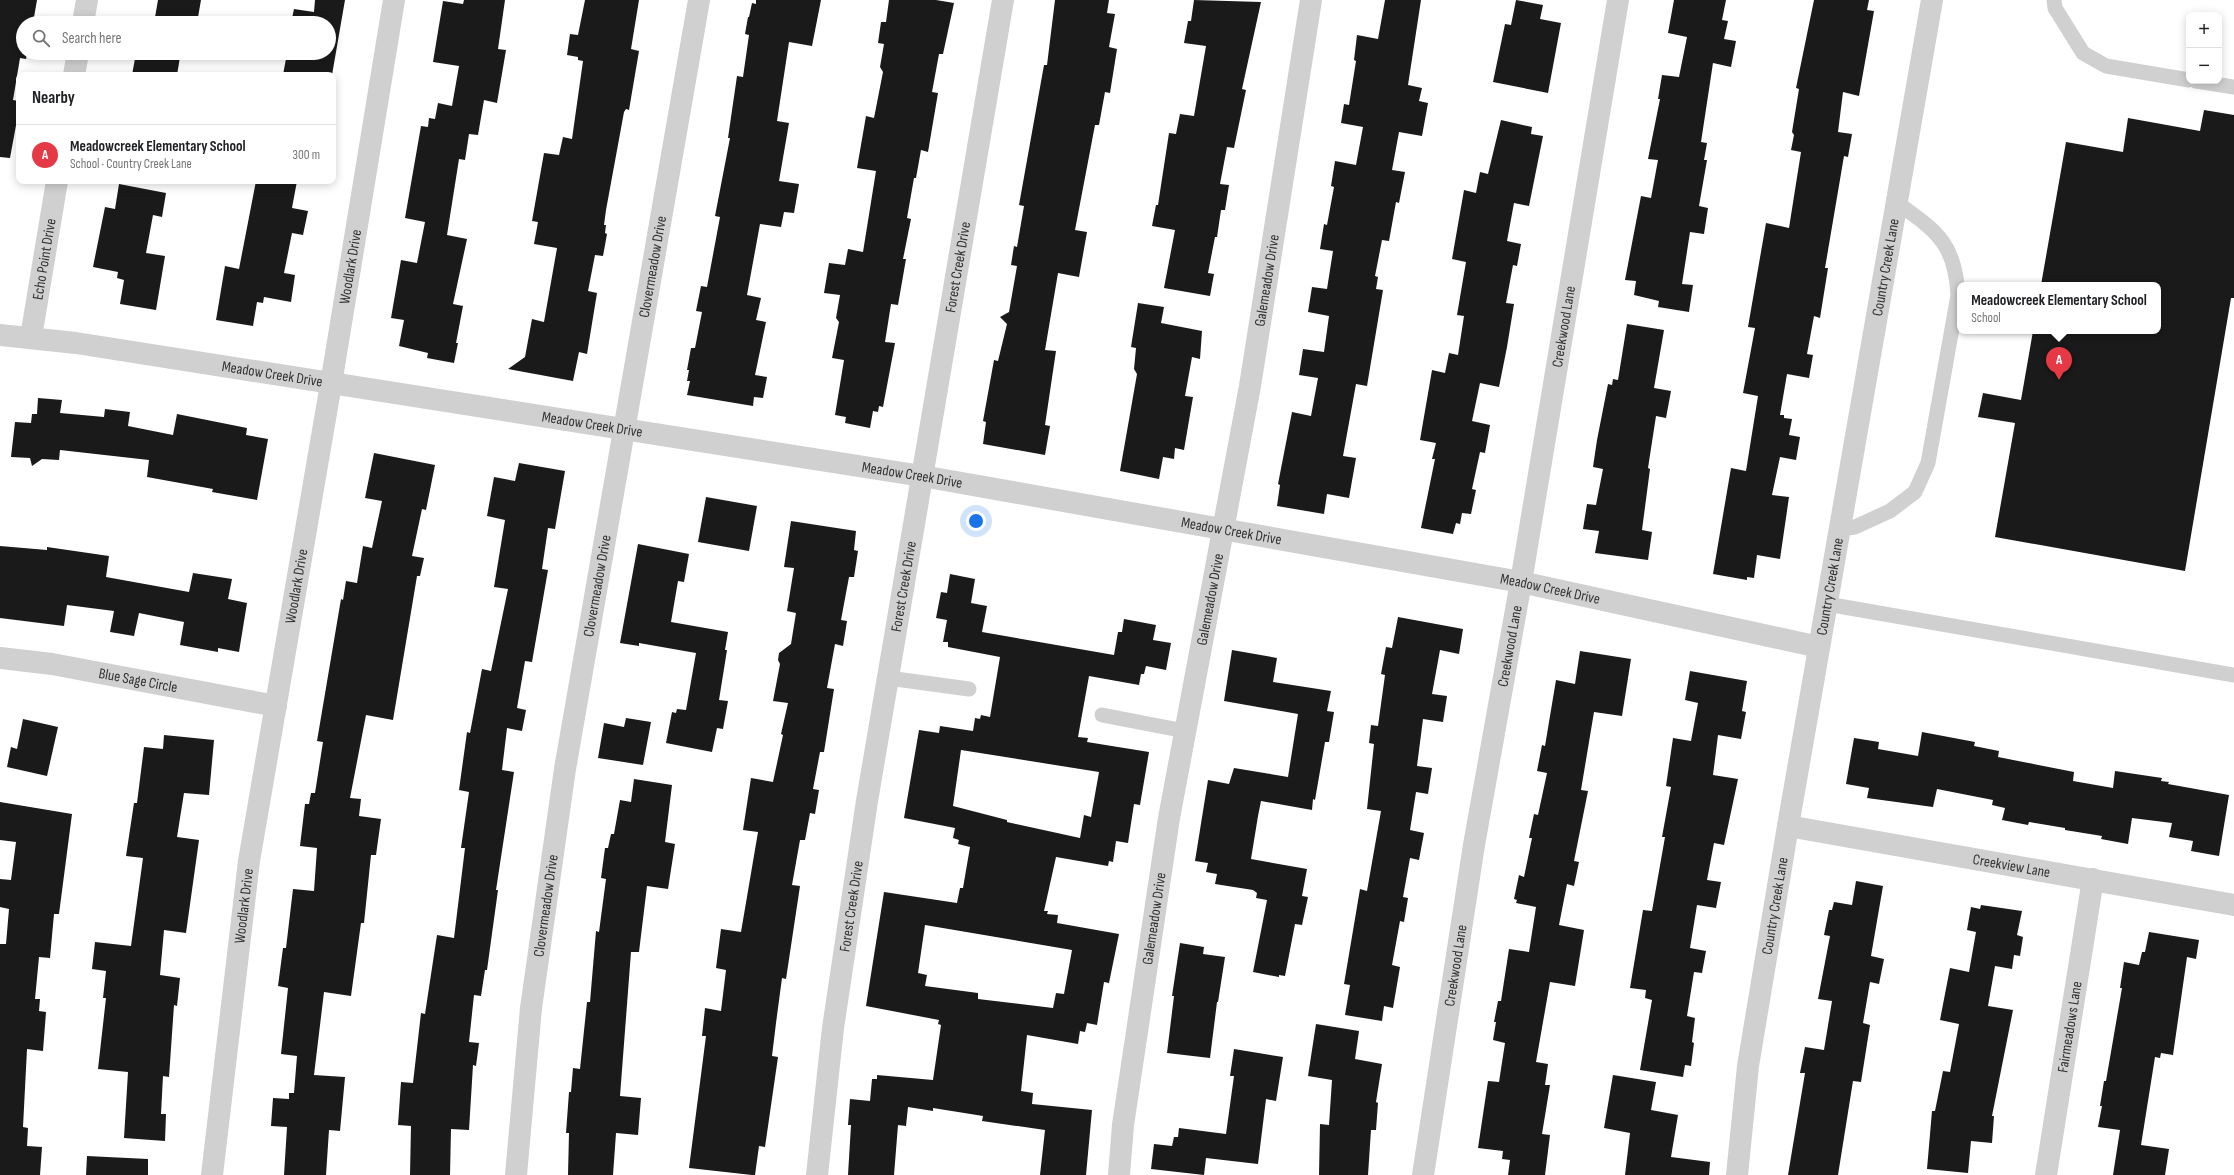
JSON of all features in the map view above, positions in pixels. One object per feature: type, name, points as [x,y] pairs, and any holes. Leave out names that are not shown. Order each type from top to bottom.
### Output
[{"type":"street","points":[[84,16],[87,0]]},
{"type":"street","name":"Woodlark Drive","points":[[212,1175],[249,861],[331,384],[394,0]]},
{"type":"street","name":"Clovermeadow Drive","points":[[516,1175],[531,1008],[565,770],[626,430],[700,0]]},
{"type":"street","name":"Forest Creek Drive","points":[[817,1175],[834,1020],[867,801],[1003,0]]},
{"type":"street","name":"Galemeadow Drive","points":[[1119,1175],[1123,1126],[1144,975],[1185,731],[1250,386],[1311,0]]},
{"type":"street","name":"Creekwood Lane","points":[[1423,1175],[1474,845],[1522,582],[1618,0]]},
{"type":"street","name":"Country Creek Lane","points":[[1737,1175],[1748,1066],[1788,826],[1932,0]]},
{"type":"street","points":[[75,72],[77,60]]},
{"type":"street","name":"Echo Point Drive","points":[[31,337],[56,184]]},
{"type":"street","name":"Meadow Creek Drive","points":[[0,335],[31,337],[922,476],[1522,582],[1819,647]]},
{"type":"street","name":"Blue Sage Circle","points":[[0,658],[52,664],[276,706]]},
{"type":"street","name":"Creekview Lane","points":[[1788,826],[2234,905]]},
{"type":"street","name":"Fairmeadows Lane","points":[[2046,1175],[2093,879]]},
{"type":"lane","points":[[2054,0],[2055,8],[2083,54],[2106,66],[2186,79]]},
{"type":"lane","points":[[2215,84],[2234,87]]},
{"type":"lane","points":[[1896,202],[1932,228],[1946,247],[1957,271],[1957,282]]},
{"type":"lane","points":[[1840,529],[1855,527],[1890,511],[1915,492],[1928,463],[1957,301]]},
{"type":"lane","points":[[1827,604],[2234,675]]},
{"type":"lane","points":[[888,678],[970,689]]},
{"type":"lane","points":[[1102,715],[1185,731]]},
{"type":"building","points":[[0,0],[37,0],[34,16],[16,16],[16,60],[20,60],[18,72],[16,72],[13,100],[16,100],[16,125],[10,158],[0,157]]},
{"type":"building","points":[[158,0],[201,0],[198,16],[155,16]]},
{"type":"building","points":[[315,0],[345,0],[336,52],[336,16],[292,16],[294,9],[314,12]]},
{"type":"building","points":[[464,0],[505,0],[498,49],[506,50],[497,103],[484,100],[478,135],[469,134],[465,160],[459,159],[447,235],[467,239],[453,304],[463,306],[454,363],[427,358],[428,353],[399,346],[404,320],[391,318],[401,260],[417,263],[425,222],[405,218],[421,126],[428,127],[429,118],[435,119],[438,103],[452,106],[459,66],[433,62],[443,1],[463,4]]},
{"type":"building","points":[[585,0],[639,0],[631,49],[639,51],[629,110],[626,109],[624,112],[606,210],[604,225],[606,225],[605,233],[607,234],[603,256],[595,255],[588,291],[597,293],[587,354],[579,352],[573,381],[508,369],[525,357],[532,319],[544,322],[557,248],[534,244],[538,222],[532,221],[544,153],[559,155],[563,137],[572,139],[583,61],[578,60],[578,57],[567,55],[570,34],[578,35]]},
{"type":"building","points":[[756,0],[821,0],[812,46],[789,42],[777,121],[789,123],[779,181],[799,184],[794,213],[784,212],[781,227],[760,224],[747,295],[761,298],[756,320],[766,322],[755,375],[767,377],[763,398],[754,397],[753,406],[687,395],[690,381],[687,381],[689,370],[687,370],[691,348],[695,348],[702,312],[696,311],[701,286],[707,287],[720,217],[715,216],[730,138],[728,138],[737,76],[743,77],[749,35],[745,34],[748,17],[752,3],[756,4]]},
{"type":"building","points":[[889,0],[936,0],[954,3],[943,54],[939,54],[932,92],[938,93],[928,152],[921,150],[916,178],[914,178],[907,218],[911,219],[903,259],[906,259],[898,305],[891,304],[885,342],[895,343],[883,407],[879,406],[878,412],[873,411],[870,428],[845,423],[846,417],[835,415],[844,360],[832,358],[839,322],[836,318],[840,295],[824,293],[829,263],[845,265],[848,249],[863,252],[876,171],[857,168],[866,116],[874,118],[883,72],[880,67],[884,44],[878,43],[881,22],[886,22]]},
{"type":"building","points":[[1055,0],[1109,0],[1107,13],[1115,14],[1109,47],[1117,49],[1110,93],[1105,92],[1099,125],[1095,125],[1075,230],[1087,232],[1079,277],[1058,273],[1045,350],[1056,351],[1045,425],[1050,426],[1045,455],[983,444],[986,422],[983,421],[994,360],[998,361],[1007,324],[1000,317],[1009,312],[1017,266],[1011,265],[1014,246],[1017,247],[1024,206],[1019,205],[1044,65],[1047,65]]},
{"type":"building","points":[[1194,0],[1261,2],[1242,89],[1246,90],[1234,148],[1227,147],[1220,184],[1229,185],[1225,210],[1221,210],[1217,237],[1215,237],[1208,273],[1214,274],[1210,296],[1164,288],[1175,230],[1152,226],[1156,205],[1158,205],[1169,133],[1176,134],[1180,114],[1194,116],[1206,46],[1184,43],[1188,21],[1191,21]]},
{"type":"building","points":[[1385,0],[1421,0],[1408,85],[1422,88],[1419,101],[1428,103],[1422,136],[1399,132],[1392,170],[1405,172],[1399,203],[1396,202],[1389,241],[1382,240],[1375,276],[1378,277],[1376,289],[1383,290],[1367,386],[1356,384],[1343,456],[1356,458],[1349,498],[1327,494],[1324,514],[1277,506],[1280,485],[1278,484],[1292,412],[1311,416],[1318,378],[1299,375],[1303,349],[1324,352],[1329,316],[1308,312],[1312,287],[1327,289],[1333,251],[1320,249],[1324,224],[1327,225],[1334,187],[1331,186],[1335,161],[1356,165],[1363,127],[1341,123],[1344,104],[1349,105],[1356,61],[1354,60],[1357,35],[1378,39]]},
{"type":"building","points":[[1516,0],[1543,5],[1540,19],[1561,23],[1548,93],[1493,82],[1505,24],[1511,25]]},
{"type":"building","points":[[1674,0],[1726,0],[1722,20],[1728,21],[1724,39],[1736,41],[1731,67],[1713,63],[1701,142],[1707,143],[1704,160],[1707,160],[1699,206],[1708,208],[1704,234],[1690,232],[1682,284],[1693,285],[1689,312],[1658,307],[1659,301],[1634,295],[1636,281],[1625,280],[1641,196],[1651,198],[1658,160],[1648,159],[1660,99],[1658,99],[1662,75],[1679,77],[1687,37],[1668,33]]},
{"type":"building","points":[[1814,0],[1869,0],[1867,10],[1874,11],[1859,96],[1843,92],[1838,132],[1852,134],[1848,157],[1844,156],[1825,268],[1828,268],[1820,318],[1814,316],[1807,354],[1813,355],[1809,378],[1787,374],[1780,415],[1784,415],[1784,418],[1792,419],[1789,435],[1800,437],[1796,460],[1780,457],[1772,495],[1789,497],[1780,559],[1757,555],[1754,578],[1747,577],[1747,580],[1713,574],[1731,468],[1746,471],[1758,396],[1743,393],[1755,328],[1748,327],[1766,223],[1789,228],[1801,152],[1791,150],[1794,135],[1792,132],[1799,89],[1796,88]]},
{"type":"building","points":[[135,60],[180,60],[178,72],[133,72]]},
{"type":"building","points":[[286,60],[335,60],[333,72],[284,72]]},
{"type":"building","points":[[2204,110],[2234,115],[2234,298],[2231,298],[2185,571],[1995,537],[2015,423],[1978,417],[1983,393],[2021,400],[2032,334],[2161,334],[2161,282],[2042,282],[2066,142],[2123,152],[2128,118],[2200,131]]},
{"type":"building","points":[[1501,120],[1532,127],[1531,134],[1543,136],[1529,206],[1514,203],[1507,241],[1521,244],[1517,266],[1513,265],[1506,303],[1514,304],[1507,347],[1499,387],[1480,383],[1472,421],[1490,425],[1485,453],[1480,452],[1472,489],[1476,490],[1471,514],[1462,513],[1460,524],[1456,523],[1453,534],[1421,528],[1435,459],[1432,459],[1436,443],[1420,440],[1432,370],[1445,373],[1449,353],[1458,355],[1464,316],[1457,315],[1466,262],[1452,259],[1464,190],[1476,193],[1480,172],[1488,174]]},
{"type":"building","points":[[119,184],[166,193],[162,217],[153,215],[146,253],[165,256],[156,310],[120,304],[124,280],[117,278],[118,272],[93,267],[105,207],[115,209]]},
{"type":"building","points":[[255,184],[296,184],[292,208],[308,211],[303,235],[292,233],[284,273],[295,275],[291,302],[264,297],[263,303],[257,302],[253,326],[216,320],[225,266],[239,269]]},
{"type":"building","points":[[1138,303],[1164,307],[1161,323],[1202,331],[1200,359],[1192,357],[1185,396],[1193,397],[1184,450],[1175,448],[1174,459],[1163,457],[1159,479],[1120,471],[1137,374],[1134,369],[1136,348],[1131,347]]},
{"type":"building","points":[[1627,324],[1664,330],[1654,388],[1671,391],[1666,418],[1656,416],[1648,468],[1650,469],[1642,530],[1652,532],[1648,560],[1595,553],[1599,531],[1583,529],[1587,504],[1596,505],[1603,469],[1593,467],[1597,440],[1608,384],[1612,385],[1613,379],[1618,380]]},
{"type":"building","points":[[38,398],[62,400],[60,413],[104,417],[105,409],[130,412],[128,426],[173,435],[177,414],[247,428],[246,435],[268,439],[257,500],[212,492],[213,489],[147,477],[149,460],[60,450],[59,460],[42,459],[32,466],[30,458],[11,457],[15,422],[31,423],[32,414],[37,414]]},
{"type":"building","points":[[374,453],[435,465],[426,510],[422,509],[412,556],[424,558],[420,576],[417,576],[393,720],[366,715],[350,798],[361,799],[359,816],[381,819],[376,855],[371,855],[364,923],[361,923],[351,996],[324,992],[314,1075],[345,1077],[340,1131],[329,1130],[326,1175],[284,1175],[287,1127],[271,1126],[273,1098],[289,1099],[289,1093],[294,1093],[297,1056],[281,1054],[288,988],[278,986],[283,948],[286,948],[293,889],[314,891],[317,848],[300,846],[305,804],[309,804],[311,793],[315,793],[323,742],[317,741],[341,599],[343,600],[346,581],[357,583],[363,546],[372,548],[382,501],[365,498]]},
{"type":"building","points":[[519,463],[565,471],[555,529],[548,528],[542,569],[548,570],[532,662],[525,661],[517,708],[526,710],[522,731],[507,728],[502,770],[514,772],[496,890],[498,890],[487,970],[485,970],[481,996],[474,995],[469,1042],[479,1043],[476,1066],[473,1065],[469,1130],[451,1129],[450,1175],[410,1175],[411,1126],[398,1125],[401,1082],[413,1083],[421,1013],[425,1014],[437,935],[454,938],[465,848],[461,848],[469,792],[459,790],[467,732],[470,733],[482,669],[491,671],[508,589],[494,587],[505,520],[487,516],[494,477],[515,481]]},
{"type":"building","points":[[706,497],[757,506],[749,551],[698,542]]},
{"type":"building","points":[[791,521],[856,531],[854,550],[858,551],[854,577],[849,577],[841,620],[847,621],[843,646],[835,644],[827,688],[834,689],[824,752],[820,752],[813,789],[819,790],[815,814],[810,813],[805,840],[800,840],[792,885],[800,886],[786,979],[782,978],[776,1023],[772,1056],[778,1057],[765,1147],[759,1146],[755,1175],[752,1175],[689,1168],[706,1036],[702,1036],[705,1008],[721,1011],[726,970],[716,968],[721,929],[741,932],[758,832],[743,830],[751,778],[773,782],[783,735],[781,734],[788,703],[773,701],[780,664],[778,660],[779,653],[791,644],[796,613],[787,611],[794,568],[784,567]]},
{"type":"building","points":[[638,544],[689,554],[684,582],[678,581],[671,622],[728,632],[725,650],[727,650],[719,700],[728,701],[723,729],[717,728],[712,752],[666,743],[672,712],[676,713],[677,709],[686,710],[696,653],[639,643],[639,646],[620,643]]},
{"type":"building","points":[[0,546],[47,550],[47,547],[109,556],[106,577],[189,592],[193,573],[232,579],[228,599],[247,603],[239,652],[218,648],[218,652],[180,645],[184,622],[139,613],[134,636],[110,632],[114,611],[67,605],[64,626],[0,618]]},
{"type":"building","points":[[950,574],[975,579],[971,603],[987,606],[982,632],[1114,655],[1118,632],[1122,632],[1124,619],[1156,625],[1153,640],[1171,643],[1166,670],[1146,666],[1144,674],[1141,674],[1139,685],[1089,676],[1078,737],[1088,738],[1087,742],[1149,752],[1140,805],[1134,804],[1128,843],[1116,841],[1113,862],[1109,861],[1108,866],[1056,857],[1044,911],[1048,911],[1047,914],[1058,915],[1057,923],[1119,934],[1109,983],[1104,982],[1097,1025],[1087,1023],[1085,1032],[1080,1031],[1078,1044],[1027,1035],[1021,1091],[1033,1093],[1032,1104],[1092,1110],[1086,1175],[1040,1175],[1045,1130],[982,1121],[983,1116],[933,1108],[933,1111],[908,1107],[906,1126],[898,1125],[894,1175],[848,1175],[851,1125],[848,1125],[850,1099],[870,1101],[872,1079],[877,1079],[877,1075],[933,1080],[941,1025],[938,1024],[939,1020],[866,1006],[884,892],[957,903],[960,888],[963,888],[970,847],[958,844],[959,840],[953,838],[955,828],[904,818],[919,730],[939,733],[940,726],[973,731],[975,718],[980,719],[981,715],[990,717],[1000,657],[948,647],[948,642],[943,642],[947,620],[936,618],[941,592],[947,593]],"holes":[[[961,750],[1099,772],[1091,817],[1084,815],[1080,838],[1007,822],[1007,820],[953,806]],[[925,925],[1072,950],[1064,994],[1056,993],[1053,1008],[978,999],[978,993],[925,986],[927,975],[918,973]]]},
{"type":"building","points":[[1398,617],[1463,629],[1459,654],[1440,650],[1432,694],[1447,696],[1443,722],[1423,719],[1417,766],[1432,768],[1428,794],[1416,792],[1410,830],[1424,833],[1419,860],[1410,858],[1403,897],[1408,898],[1404,922],[1400,921],[1392,965],[1400,967],[1393,1008],[1384,1006],[1382,1021],[1345,1015],[1350,985],[1344,984],[1360,889],[1367,891],[1381,811],[1367,809],[1374,744],[1369,743],[1371,725],[1378,726],[1385,675],[1381,674],[1386,647],[1392,648]]},
{"type":"building","points":[[1232,650],[1277,658],[1273,682],[1331,691],[1327,711],[1334,712],[1329,742],[1325,742],[1312,810],[1261,801],[1258,816],[1251,859],[1307,869],[1302,896],[1308,897],[1302,925],[1295,924],[1285,976],[1279,975],[1279,977],[1253,972],[1267,900],[1256,898],[1257,893],[1253,890],[1215,884],[1217,874],[1206,872],[1208,863],[1195,861],[1208,780],[1229,784],[1234,768],[1288,777],[1298,714],[1224,701]]},
{"type":"building","points":[[1580,651],[1631,659],[1622,716],[1594,712],[1581,790],[1588,791],[1574,861],[1579,862],[1574,886],[1567,884],[1559,925],[1584,930],[1575,986],[1550,982],[1536,1062],[1548,1064],[1545,1085],[1550,1085],[1542,1134],[1550,1135],[1545,1175],[1508,1175],[1510,1160],[1502,1159],[1503,1151],[1478,1148],[1488,1081],[1499,1082],[1505,1043],[1493,1040],[1496,1022],[1494,1022],[1498,1001],[1501,1001],[1509,949],[1529,952],[1536,907],[1516,903],[1517,900],[1514,899],[1519,875],[1524,877],[1532,838],[1529,838],[1534,814],[1538,815],[1547,773],[1537,771],[1542,745],[1545,746],[1556,680],[1575,684]]},
{"type":"building","points":[[1690,671],[1747,681],[1742,711],[1746,712],[1741,739],[1718,735],[1713,775],[1738,779],[1724,845],[1714,843],[1707,880],[1721,882],[1716,908],[1697,905],[1690,948],[1706,951],[1702,973],[1694,972],[1687,1016],[1695,1018],[1692,1042],[1694,1043],[1691,1066],[1685,1065],[1683,1077],[1640,1070],[1652,1000],[1645,998],[1646,990],[1630,988],[1643,910],[1652,911],[1665,837],[1662,837],[1671,787],[1666,786],[1673,738],[1691,741],[1698,703],[1685,700]]},
{"type":"building","points":[[626,718],[651,722],[643,765],[598,758],[604,723],[624,727]]},
{"type":"building","points":[[23,719],[58,727],[47,776],[7,767],[11,747],[17,749]]},
{"type":"building","points":[[1922,732],[1975,742],[1974,746],[1999,751],[1998,757],[2074,772],[2073,781],[2113,788],[2115,771],[2162,778],[2161,781],[2169,782],[2168,784],[2229,795],[2219,856],[2191,851],[2193,841],[2169,837],[2172,823],[2132,818],[2128,844],[2101,839],[2102,836],[2065,830],[2065,828],[2029,822],[2028,825],[2002,820],[2005,808],[1992,805],[1993,800],[1937,789],[1933,807],[1867,798],[1869,788],[1846,784],[1854,738],[1879,742],[1878,749],[1918,756]]},
{"type":"building","points":[[164,735],[214,740],[209,795],[184,793],[177,837],[199,840],[186,933],[164,930],[160,975],[180,978],[177,1006],[174,1005],[169,1077],[163,1076],[161,1114],[166,1114],[165,1141],[124,1138],[128,1072],[98,1069],[106,998],[103,998],[106,971],[92,969],[95,942],[131,946],[143,858],[126,856],[134,803],[137,803],[144,747],[163,749]]},
{"type":"building","points":[[634,779],[672,785],[665,842],[675,844],[668,889],[647,886],[639,952],[631,952],[620,1096],[641,1098],[638,1135],[616,1133],[613,1175],[568,1175],[569,1133],[566,1133],[569,1092],[571,1092],[573,1068],[580,1069],[587,1002],[590,1002],[596,931],[599,932],[606,879],[601,878],[605,848],[608,848],[611,834],[614,834],[620,800],[631,802]]},
{"type":"building","points":[[0,802],[72,814],[59,914],[54,914],[50,958],[39,957],[35,999],[40,999],[39,1011],[46,1012],[43,1051],[27,1049],[23,1127],[28,1128],[27,1146],[42,1147],[40,1175],[0,1175],[0,944],[6,944],[9,909],[0,907],[0,879],[11,880],[16,842],[0,840]]},
{"type":"building","points":[[1856,881],[1883,886],[1871,956],[1884,959],[1879,984],[1870,982],[1863,1023],[1870,1025],[1861,1082],[1853,1081],[1838,1175],[1788,1175],[1805,1073],[1800,1073],[1805,1047],[1824,1050],[1832,1001],[1818,999],[1830,936],[1824,935],[1829,910],[1832,910],[1834,902],[1852,905]]},
{"type":"building","points":[[1981,905],[2022,911],[2017,935],[2023,937],[2020,956],[2014,955],[2012,969],[1995,966],[1988,1006],[2013,1010],[1992,1116],[1994,1116],[1992,1143],[1971,1141],[1968,1173],[1927,1169],[1932,1111],[1935,1111],[1943,1071],[1950,1072],[1959,1024],[1940,1020],[1950,968],[1969,972],[1976,932],[1967,930],[1971,907],[1980,909]]},
{"type":"building","points":[[2149,932],[2199,940],[2196,959],[2187,957],[2173,1055],[2161,1053],[2160,1058],[2155,1057],[2141,1145],[2169,1149],[2165,1175],[2113,1175],[2120,1130],[2098,1127],[2102,1106],[2100,1106],[2104,1081],[2106,1081],[2122,988],[2120,988],[2124,962],[2139,965],[2142,952],[2145,952]]},
{"type":"building","points":[[1180,943],[1204,947],[1203,954],[1225,957],[1217,1002],[1210,1058],[1167,1053],[1174,996],[1172,996]]},
{"type":"building","points":[[1316,1024],[1359,1031],[1355,1059],[1382,1064],[1376,1102],[1378,1103],[1376,1130],[1371,1130],[1368,1175],[1319,1175],[1320,1124],[1329,1125],[1332,1080],[1308,1076]]},
{"type":"building","points":[[1234,1049],[1283,1057],[1276,1101],[1266,1099],[1258,1164],[1206,1158],[1204,1175],[1151,1169],[1154,1144],[1172,1146],[1174,1137],[1178,1137],[1179,1128],[1226,1134],[1234,1076],[1230,1076]]},
{"type":"building","points":[[1613,1075],[1656,1082],[1651,1110],[1678,1115],[1671,1157],[1710,1162],[1709,1175],[1625,1175],[1630,1133],[1604,1128]]},
{"type":"building","points":[[87,1156],[148,1159],[148,1175],[86,1175]]},
{"type":"place","name":"Meadowcreek Elementary School","points":[[2059,380]]}]
